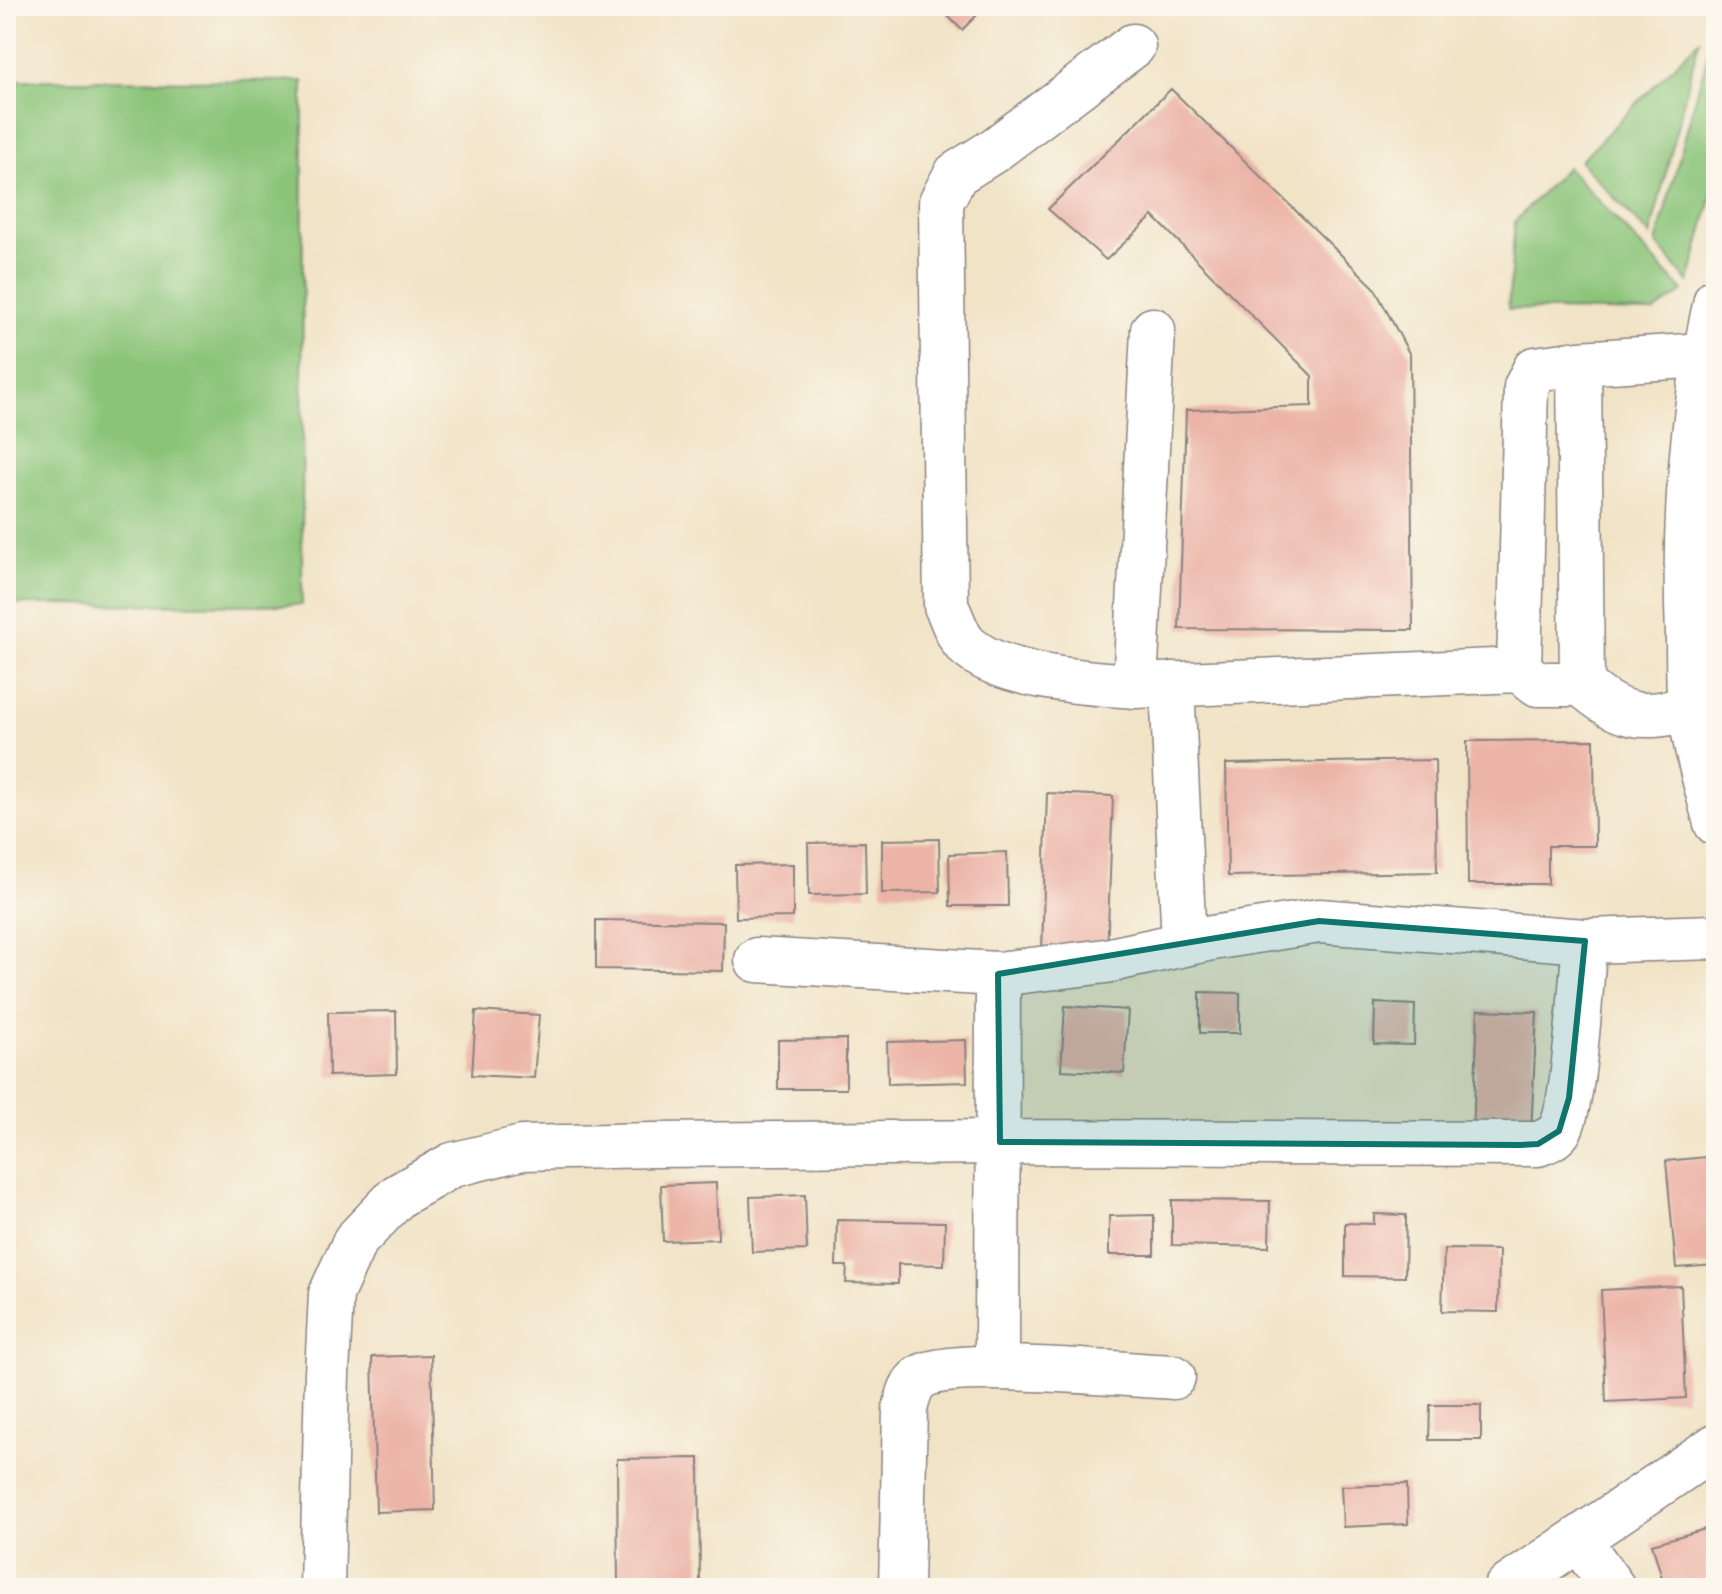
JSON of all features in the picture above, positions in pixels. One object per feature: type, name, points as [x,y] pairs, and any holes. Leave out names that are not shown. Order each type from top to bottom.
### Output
[{"type":"street","points":[[1133,46],[993,151],[956,174],[941,202],[946,606],[964,643],[992,662],[1073,682],[1154,685],[1519,670],[1538,684],[1582,684],[1601,702],[1625,713],[1660,716],[1690,708]]},
{"type":"street","points":[[1716,300],[1704,355],[1691,469],[1686,588],[1690,708],[1702,773],[1716,823]]},
{"type":"street","points":[[1153,330],[1154,685],[1184,944]]},
{"type":"street","points":[[1519,670],[1526,387],[1535,369],[1704,355]]},
{"type":"street","points":[[1579,363],[1582,684]]},
{"type":"street","points":[[757,960],[998,974],[1106,961],[1319,921],[1585,941],[1716,937]]},
{"type":"street","points":[[322,1588],[331,1294],[355,1241],[398,1196],[452,1165],[522,1148],[1000,1142],[1538,1144],[1559,1131],[1569,1098],[1585,941]]},
{"type":"street","points":[[997,1368],[1000,1142],[998,974]]},
{"type":"street","points":[[901,1588],[905,1409],[910,1390],[920,1378],[943,1370],[997,1368],[1173,1377]]},
{"type":"street","points":[[1506,1588],[1716,1446]]},
{"type":"street","points":[[1578,1539],[1613,1588]]},
{"type":"highlighted area","points":[[1319,921],[1585,941],[1569,1098],[1559,1131],[1538,1144],[1520,1145],[1000,1142],[998,974]]},
{"type":"green space","points":[[1716,24],[1716,179],[1689,283],[1656,243]]},
{"type":"green space","points":[[1699,40],[1650,236],[1580,161]]},
{"type":"green space","points":[[6,80],[303,81],[302,605],[6,604]]},
{"type":"green space","points":[[1567,167],[1683,291],[1654,312],[1508,309],[1515,221]]},
{"type":"building","points":[[938,6],[986,6],[962,30]]},
{"type":"building","points":[[1171,89],[1374,287],[1410,355],[1413,630],[1179,629],[1186,410],[1312,406],[1312,376],[1153,216],[1106,260],[1048,209]]},
{"type":"building","points":[[1594,740],[1595,846],[1548,846],[1548,884],[1468,884],[1467,741]]},
{"type":"building","points":[[1435,760],[1437,872],[1228,876],[1226,764]]},
{"type":"building","points":[[1047,793],[1113,796],[1107,954],[1042,951]]},
{"type":"building","points":[[939,839],[940,892],[882,893],[882,840]]},
{"type":"building","points":[[865,842],[866,894],[809,895],[808,843]]},
{"type":"building","points":[[1007,852],[1008,906],[950,906],[949,854]]},
{"type":"building","points":[[793,864],[793,917],[736,918],[735,865]]},
{"type":"building","points":[[596,920],[724,922],[723,971],[596,969]]},
{"type":"building","points":[[1200,992],[1240,993],[1240,1033],[1200,1033]]},
{"type":"building","points":[[1375,1003],[1415,1005],[1414,1045],[1374,1044]]},
{"type":"building","points":[[1065,1006],[1128,1010],[1124,1073],[1061,1070]]},
{"type":"building","points":[[1478,1010],[1537,1012],[1531,1133],[1473,1131]]},
{"type":"building","points":[[396,1011],[397,1074],[329,1076],[328,1012]]},
{"type":"building","points":[[476,1011],[539,1015],[534,1078],[472,1075]]},
{"type":"building","points":[[846,1039],[846,1089],[778,1089],[778,1040]]},
{"type":"building","points":[[966,1040],[967,1082],[888,1084],[887,1042]]},
{"type":"building","points":[[1716,1156],[1716,1265],[1676,1268],[1666,1161]]},
{"type":"building","points":[[716,1183],[718,1239],[663,1241],[661,1185]]},
{"type":"building","points":[[805,1195],[807,1250],[752,1252],[750,1197]]},
{"type":"building","points":[[1172,1200],[1270,1201],[1269,1247],[1172,1245]]},
{"type":"building","points":[[1374,1214],[1406,1215],[1405,1277],[1345,1276],[1345,1223],[1374,1224]]},
{"type":"building","points":[[1154,1215],[1154,1255],[1109,1255],[1109,1216]]},
{"type":"building","points":[[837,1220],[945,1222],[944,1265],[898,1264],[898,1284],[846,1283],[847,1266],[836,1266]]},
{"type":"building","points":[[1444,1249],[1499,1250],[1498,1312],[1442,1311]]},
{"type":"building","points":[[1681,1286],[1686,1398],[1606,1402],[1601,1290]]},
{"type":"building","points":[[431,1355],[435,1510],[376,1512],[372,1357]]},
{"type":"building","points":[[1430,1405],[1481,1405],[1481,1440],[1429,1440]]},
{"type":"building","points":[[699,1458],[700,1588],[618,1588],[617,1459]]},
{"type":"building","points":[[1407,1484],[1408,1524],[1343,1527],[1341,1486]]},
{"type":"building","points":[[1716,1526],[1716,1588],[1665,1588],[1652,1544]]}]
